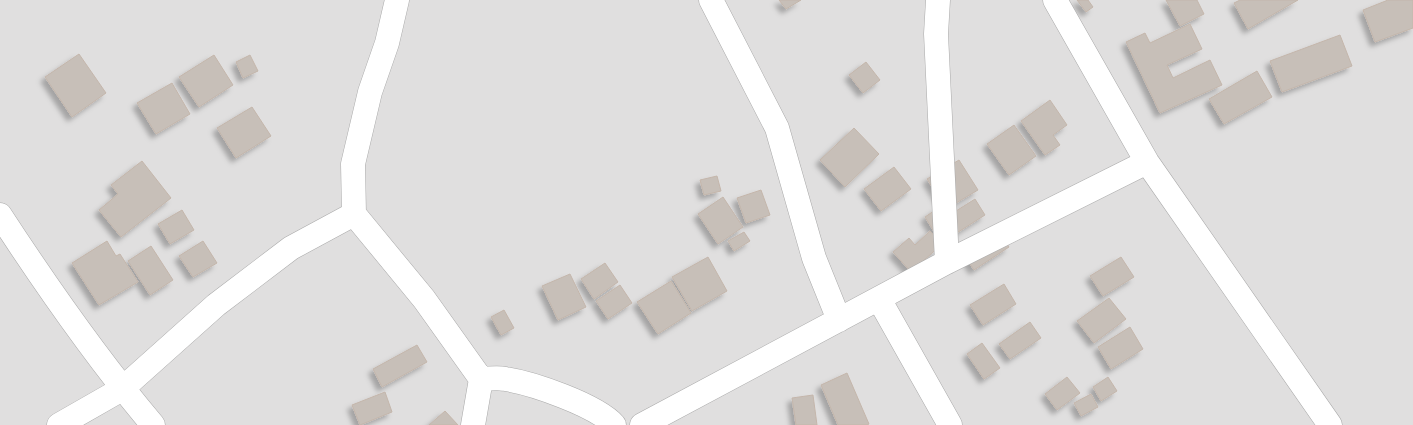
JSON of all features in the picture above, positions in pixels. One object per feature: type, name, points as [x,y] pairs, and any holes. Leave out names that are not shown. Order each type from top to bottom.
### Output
[{"type":"street","points":[[397,0],[387,43],[370,92],[353,164],[354,214],[424,299],[481,379],[474,425]]},
{"type":"street","points":[[711,0],[777,128],[814,258],[839,320]]},
{"type":"street","points":[[938,0],[936,34],[947,262]]},
{"type":"street","points":[[1055,0],[1147,162],[1330,425]]},
{"type":"street","points":[[642,425],[947,262],[1147,162]]},
{"type":"street","points":[[59,425],[122,389],[216,305],[291,248],[354,214]]},
{"type":"street","points":[[0,215],[34,268],[122,389],[153,425]]},
{"type":"street","points":[[879,299],[950,425]]},
{"type":"street","points":[[481,379],[504,378],[570,398],[608,418],[614,425]]},
{"type":"shaded area","points":[[0,0],[1413,0],[1413,425],[0,425]]},
{"type":"building","points":[[779,0],[801,0],[786,9]]},
{"type":"building","points":[[1077,0],[1088,0],[1093,7],[1086,12]]},
{"type":"building","points":[[1166,0],[1197,0],[1204,14],[1180,26]]},
{"type":"building","points":[[1240,0],[1298,0],[1248,29],[1234,3]]},
{"type":"building","points":[[1388,0],[1413,0],[1413,28],[1375,42],[1363,10]]},
{"type":"building","points":[[1190,24],[1202,49],[1167,65],[1173,78],[1210,60],[1222,85],[1160,113],[1126,42],[1145,33],[1150,43]]},
{"type":"building","points":[[1340,35],[1352,66],[1282,92],[1270,61]]},
{"type":"building","points":[[79,54],[106,93],[72,117],[45,77]]},
{"type":"building","points":[[214,55],[233,85],[199,107],[179,77]]},
{"type":"building","points":[[250,55],[258,71],[243,78],[236,62]]},
{"type":"building","points":[[866,62],[880,80],[863,93],[849,75]]},
{"type":"building","points":[[1257,71],[1272,97],[1224,124],[1209,99]]},
{"type":"building","points":[[172,83],[190,114],[156,134],[137,103]]},
{"type":"building","points":[[1050,100],[1067,125],[1053,135],[1060,145],[1045,155],[1021,121]]},
{"type":"building","points":[[252,107],[271,136],[236,158],[217,128]]},
{"type":"building","points":[[1014,125],[1036,156],[1009,175],[987,144]]},
{"type":"building","points":[[854,128],[879,154],[845,187],[820,160]]},
{"type":"building","points":[[959,160],[978,190],[946,209],[927,179]]},
{"type":"building","points":[[142,161],[171,198],[121,237],[99,210],[118,194],[111,185]]},
{"type":"building","points":[[894,167],[911,189],[881,211],[864,189]]},
{"type":"building","points":[[717,176],[721,191],[704,195],[700,180]]},
{"type":"building","points":[[761,190],[770,215],[746,223],[737,198]]},
{"type":"building","points":[[723,197],[743,227],[718,244],[698,214]]},
{"type":"building","points":[[975,199],[985,215],[941,243],[925,217],[941,206],[948,216]]},
{"type":"building","points":[[182,210],[194,230],[170,244],[158,224]]},
{"type":"building","points":[[998,230],[1009,247],[974,270],[963,253]]},
{"type":"building","points":[[930,231],[942,244],[911,272],[893,252],[909,238],[915,245]]},
{"type":"building","points":[[744,232],[750,241],[734,251],[728,241]]},
{"type":"building","points":[[107,241],[116,256],[120,254],[138,282],[99,305],[72,263]]},
{"type":"building","points":[[203,241],[217,263],[193,277],[179,256]]},
{"type":"building","points":[[151,246],[173,280],[150,295],[128,261]]},
{"type":"building","points":[[708,257],[727,291],[692,311],[672,277]]},
{"type":"building","points":[[1121,257],[1134,277],[1103,296],[1090,276]]},
{"type":"building","points":[[605,263],[618,282],[594,299],[581,279]]},
{"type":"building","points":[[570,274],[586,307],[558,320],[542,286]]},
{"type":"building","points":[[671,281],[691,313],[658,334],[637,302]]},
{"type":"building","points":[[1004,284],[1016,304],[983,325],[970,305]]},
{"type":"building","points":[[620,285],[632,303],[608,319],[596,301]]},
{"type":"building","points":[[1109,298],[1126,319],[1094,343],[1077,321]]},
{"type":"building","points":[[504,310],[514,328],[501,335],[491,317]]},
{"type":"building","points":[[1030,322],[1041,338],[1010,359],[999,344]]},
{"type":"building","points":[[1130,327],[1143,349],[1111,369],[1098,347]]},
{"type":"building","points":[[982,343],[1000,368],[984,379],[967,354]]},
{"type":"building","points":[[417,345],[427,362],[382,387],[373,369]]},
{"type":"building","points":[[847,373],[869,424],[867,425],[838,425],[821,385]]},
{"type":"building","points":[[1067,377],[1080,393],[1057,410],[1045,394]]},
{"type":"building","points":[[1108,377],[1117,391],[1101,401],[1093,387]]},
{"type":"building","points":[[385,392],[392,412],[360,425],[352,405]]},
{"type":"building","points":[[1091,394],[1098,407],[1081,416],[1074,403]]},
{"type":"building","points":[[813,395],[817,425],[796,425],[792,398]]},
{"type":"building","points":[[445,411],[458,425],[429,425]]}]
